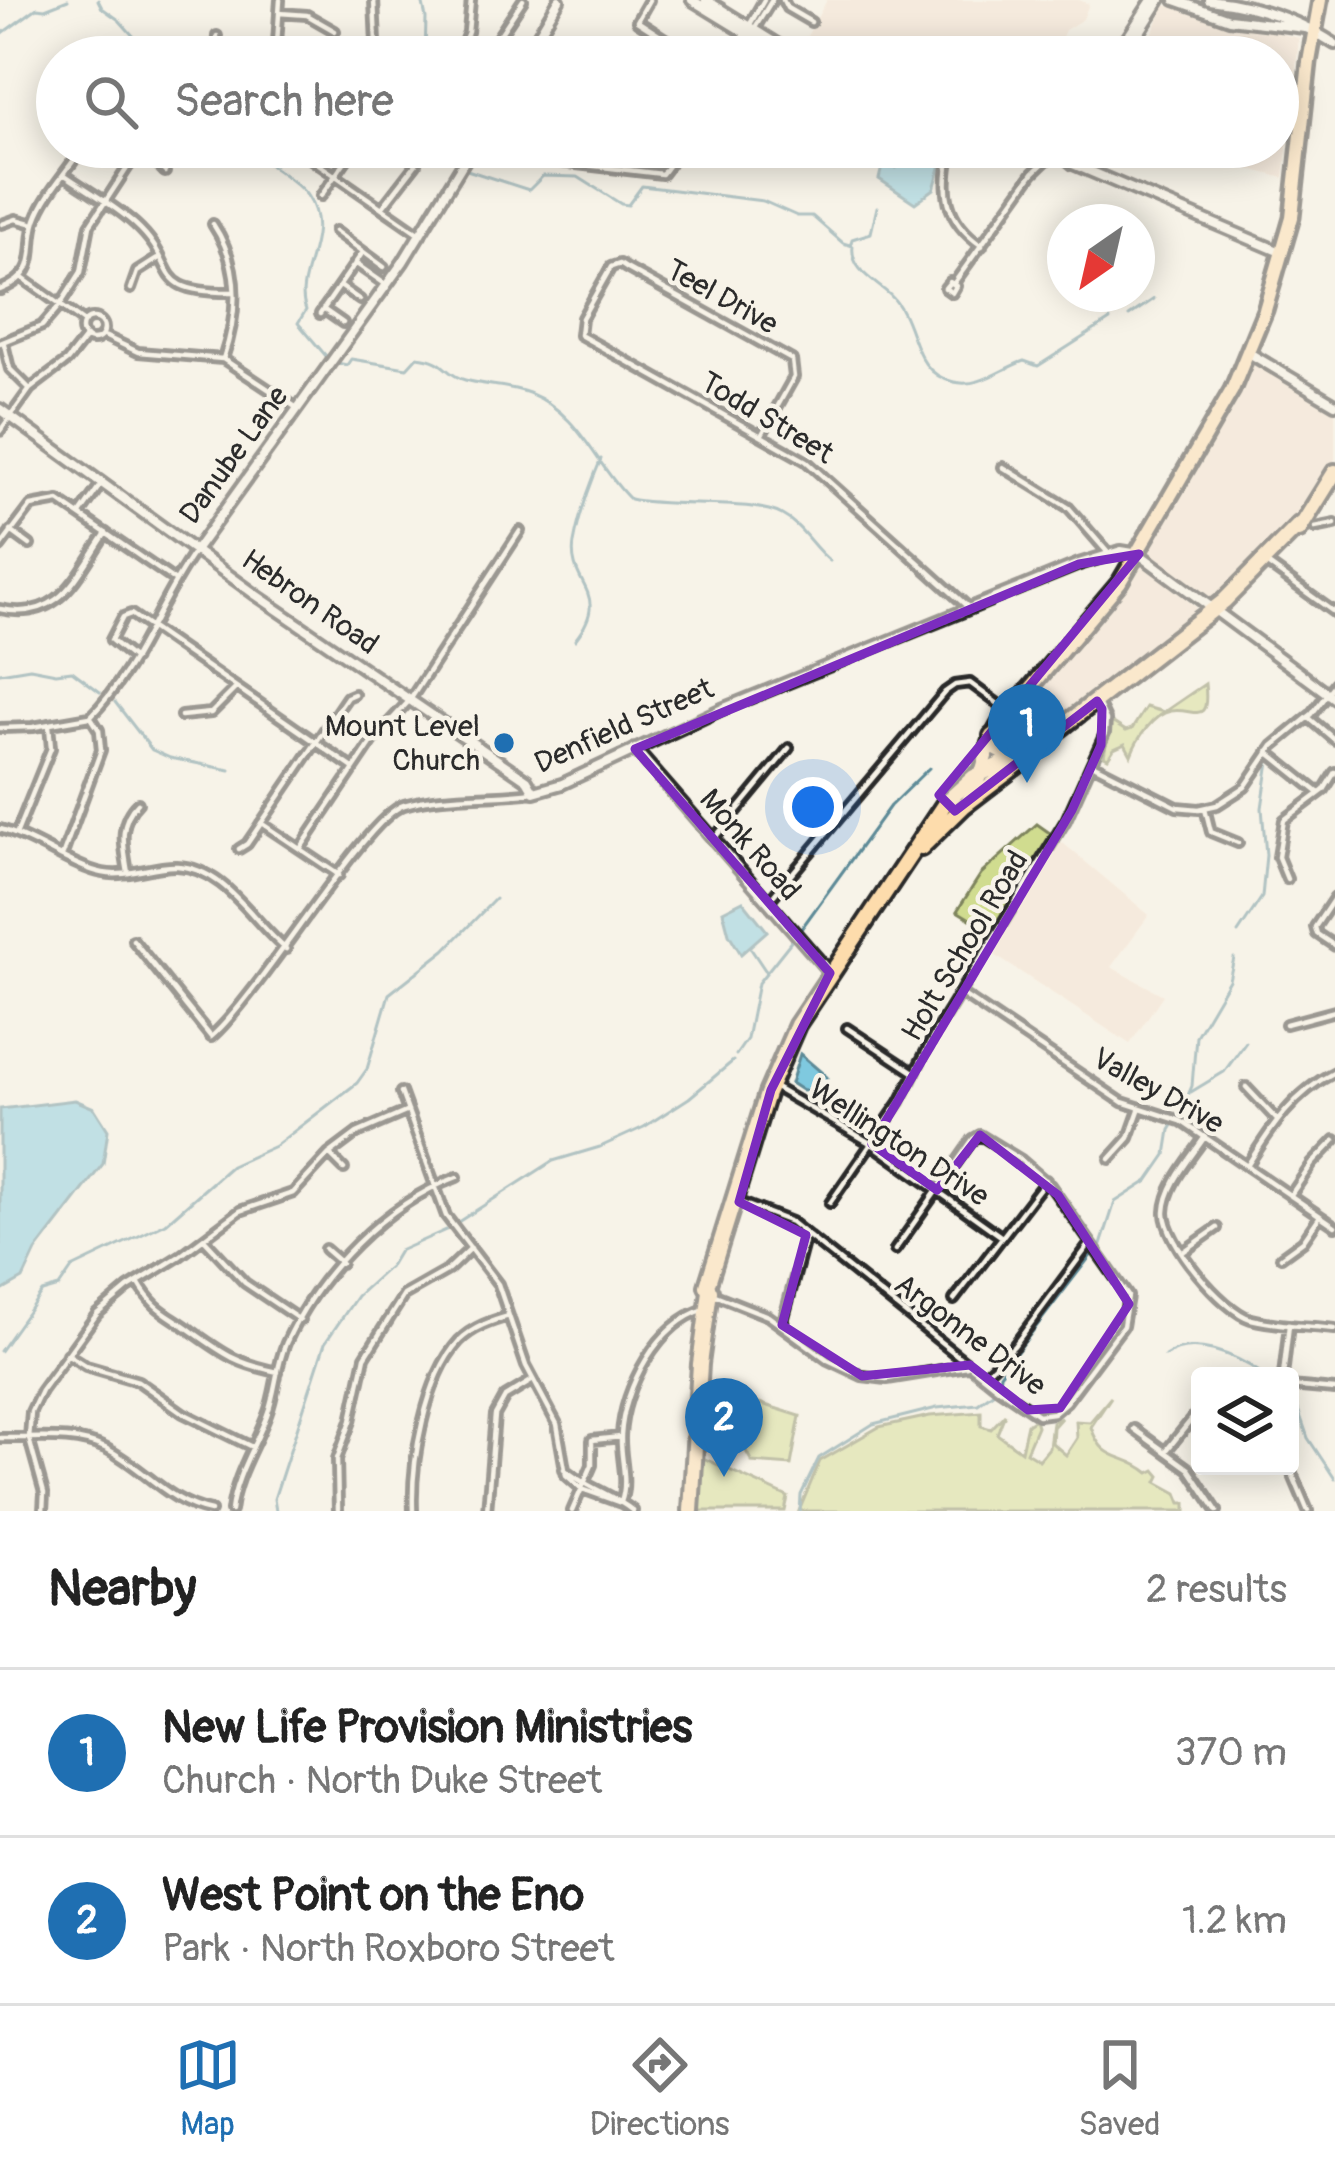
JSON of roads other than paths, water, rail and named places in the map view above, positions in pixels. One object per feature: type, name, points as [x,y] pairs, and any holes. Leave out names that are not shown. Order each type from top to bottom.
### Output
[{"type":"highway","points":[[1215,612],[1307,527],[1335,472]]},
{"type":"highway","points":[[692,1511],[708,1298],[743,1165],[797,1025],[912,854],[1035,748],[1215,612],[1307,527]]},
{"type":"highway","points":[[992,736],[999,750],[1015,756]]},
{"type":"highway","points":[[912,854],[945,803],[980,773],[1035,748]]},
{"type":"highway","points":[[708,1298],[711,1267],[772,1088]]},
{"type":"main road","points":[[1299,154],[1320,0]]},
{"type":"main road","points":[[964,806],[977,786],[992,736],[1102,607],[1139,554],[1226,404],[1278,270],[1297,168]]},
{"type":"street","points":[[277,36],[280,0]]},
{"type":"street","points":[[374,0],[377,36]]},
{"type":"street","points":[[467,36],[471,0]]},
{"type":"street","points":[[499,36],[523,0]]},
{"type":"street","points":[[538,36],[559,0]]},
{"type":"street","points":[[649,0],[637,21],[660,36]]},
{"type":"street","points":[[692,0],[758,36]]},
{"type":"street","points":[[706,0],[756,36]]},
{"type":"street","points":[[746,36],[776,0],[811,22]]},
{"type":"street","points":[[1130,36],[1156,0]]},
{"type":"street","points":[[1136,36],[1156,0]]},
{"type":"street","points":[[1175,0],[1227,18],[1313,29]]},
{"type":"street","points":[[1209,0],[1237,2],[1306,23],[1335,44]]},
{"type":"street","points":[[1227,18],[1237,2]]},
{"type":"street","points":[[1237,2],[1239,20]]},
{"type":"street","points":[[279,13],[307,15],[335,31]]},
{"type":"street","points":[[0,290],[21,277],[34,253],[34,224],[69,168]]},
{"type":"street","points":[[30,389],[10,369],[2,343],[42,326],[60,304],[81,272],[85,236],[127,168]]},
{"type":"street","points":[[161,168],[165,172]]},
{"type":"street","points":[[324,168],[421,235]]},
{"type":"street","points":[[321,196],[341,168]]},
{"type":"street","points":[[382,208],[413,168]]},
{"type":"street","name":"Danube Lane","points":[[90,717],[154,628],[174,580],[387,285],[461,168]]},
{"type":"street","points":[[607,168],[657,174],[670,168]]},
{"type":"street","points":[[947,168],[947,205],[959,226],[982,246]]},
{"type":"street","points":[[954,283],[1038,168]]},
{"type":"street","points":[[1085,168],[1282,254]]},
{"type":"street","points":[[64,175],[140,228],[183,288],[234,292]]},
{"type":"street","points":[[2,224],[16,220],[34,224]]},
{"type":"street","points":[[213,224],[232,254],[234,322],[223,359]]},
{"type":"street","points":[[335,231],[384,267]]},
{"type":"street","points":[[1262,243],[1278,270]]},
{"type":"street","points":[[343,323],[322,312],[363,252]]},
{"type":"street","points":[[131,289],[137,272],[159,258]]},
{"type":"street","points":[[356,263],[387,285]]},
{"type":"street","name":"Teel Drive","points":[[580,335],[582,318],[611,267],[620,264],[786,356],[795,366],[794,377],[761,436]]},
{"type":"street","points":[[21,277],[84,322],[98,319],[104,328],[102,335],[86,338],[84,322]]},
{"type":"street","points":[[340,286],[360,300]]},
{"type":"street","points":[[102,335],[138,352],[223,359],[297,408]]},
{"type":"street","name":"Todd Street","points":[[580,335],[806,461],[970,608]]},
{"type":"street","points":[[0,431],[30,389],[68,361],[86,338]]},
{"type":"street","points":[[1247,352],[1335,404]]},
{"type":"street","name":"Hebron Road","points":[[0,409],[195,551],[526,780],[534,792]]},
{"type":"street","points":[[1004,467],[1069,508],[1109,554]]},
{"type":"street","points":[[80,514],[101,484]]},
{"type":"street","points":[[0,547],[31,506],[59,501],[174,580]]},
{"type":"street","points":[[1307,527],[1335,524]]},
{"type":"street","points":[[11,531],[30,544]]},
{"type":"street","points":[[300,849],[374,739],[410,700],[520,531]]},
{"type":"street","points":[[0,609],[33,612],[55,602],[107,532]]},
{"type":"street","name":"Denfield Street","points":[[133,940],[211,1037],[286,949],[377,824],[404,805],[534,792],[571,780],[970,608],[1109,554],[1139,554]]},
{"type":"street","points":[[1139,554],[1331,696]]},
{"type":"street","points":[[1270,566],[1335,613]]},
{"type":"street","points":[[134,659],[113,644],[112,633],[128,614],[137,615],[354,769]]},
{"type":"street","points":[[768,902],[945,692],[970,683],[1009,712]]},
{"type":"street","points":[[1093,765],[1169,804],[1205,808],[1240,792],[1268,752],[1331,696],[1335,683]]},
{"type":"street","points":[[182,716],[211,712],[236,688]]},
{"type":"street","points":[[239,849],[354,694]]},
{"type":"street","name":"Holt School Road","points":[[830,1203],[872,1144],[1066,820],[1093,765],[1106,723],[1097,701]]},
{"type":"street","points":[[0,729],[90,717],[99,730],[101,749],[63,854]]},
{"type":"street","points":[[1308,717],[1335,740]]},
{"type":"street","points":[[16,833],[51,748],[49,725]]},
{"type":"street","points":[[713,840],[789,748]]},
{"type":"street","name":"Monk Road","points":[[634,749],[830,973]]},
{"type":"street","points":[[1268,752],[1319,793]]},
{"type":"street","points":[[1287,879],[1278,857],[1284,820],[1319,793],[1335,772]]},
{"type":"street","points":[[128,873],[123,831],[138,803]]},
{"type":"street","points":[[1205,808],[1210,832],[1238,843]]},
{"type":"street","points":[[261,824],[339,875]]},
{"type":"street","points":[[0,829],[101,873],[170,866],[205,873],[220,882],[286,949]]},
{"type":"street","points":[[1335,897],[1315,929],[1335,946]]},
{"type":"street","name":"Valley Drive","points":[[960,994],[1139,1110],[1178,1120],[1335,1226]]},
{"type":"street","points":[[1286,1024],[1335,1011]]},
{"type":"street","points":[[847,1028],[915,1073]]},
{"type":"street","points":[[1246,1166],[1276,1120],[1300,1094],[1335,1072]]},
{"type":"street","points":[[1246,1087],[1276,1120]]},
{"type":"street","name":"Wellington Drive","points":[[772,1088],[872,1144],[1002,1237]]},
{"type":"street","points":[[401,1092],[452,1225],[492,1273],[532,1380],[557,1424],[564,1469],[583,1486],[616,1496],[633,1511]]},
{"type":"street","points":[[1110,1159],[1129,1138],[1139,1110]]},
{"type":"street","points":[[43,1511],[42,1483],[29,1438],[33,1407],[97,1314],[240,1211],[277,1202],[297,1190],[328,1154],[365,1128],[408,1111]]},
{"type":"street","name":"Argonne Drive","points":[[735,1202],[781,1216],[970,1365],[1038,1415],[1050,1414],[1066,1402],[1128,1315],[1126,1292],[1046,1180],[980,1135],[937,1190]]},
{"type":"street","points":[[1204,1138],[1172,1187],[1166,1207],[1168,1228],[1183,1252],[1226,1305],[1251,1319],[1335,1330]]},
{"type":"street","points":[[1291,1196],[1335,1140]]},
{"type":"street","points":[[328,1154],[344,1169]]},
{"type":"street","points":[[231,1511],[268,1413],[286,1345],[300,1319],[341,1263],[376,1226],[435,1186],[457,1177]]},
{"type":"street","points":[[954,1300],[1046,1180]]},
{"type":"street","points":[[895,1250],[937,1190]]},
{"type":"street","points":[[1281,1257],[1303,1240],[1320,1216]]},
{"type":"street","points":[[1183,1252],[1217,1228]]},
{"type":"street","points":[[782,1325],[806,1234]]},
{"type":"street","points":[[204,1239],[245,1283],[300,1319]]},
{"type":"street","points":[[984,1375],[1014,1346],[1090,1244]]},
{"type":"street","points":[[338,1511],[337,1459],[365,1357],[404,1295],[448,1270],[472,1248]]},
{"type":"street","points":[[326,1249],[341,1263]]},
{"type":"street","points":[[138,1282],[156,1309],[223,1355],[238,1364],[278,1372]]},
{"type":"street","points":[[621,1503],[626,1486],[621,1437],[628,1398],[643,1366],[708,1298],[748,1305],[828,1360],[862,1376],[887,1378],[970,1365]]},
{"type":"street","points":[[413,1511],[413,1473],[442,1366],[468,1334],[509,1316]]},
{"type":"street","points":[[1284,1367],[1289,1324]]},
{"type":"street","points":[[67,1354],[86,1366],[138,1381],[191,1418],[252,1447]]},
{"type":"street","points":[[487,1511],[495,1415],[505,1397],[532,1380]]},
{"type":"street","points":[[1299,1387],[1335,1390]]},
{"type":"street","points":[[1166,1451],[1191,1420]]},
{"type":"street","points":[[1134,1429],[1199,1480],[1217,1511]]},
{"type":"street","points":[[572,1511],[592,1465],[592,1440],[621,1437]]},
{"type":"street","points":[[0,1438],[77,1440],[101,1446],[169,1496],[212,1511]]},
{"type":"street","points":[[1293,1475],[1308,1511]]},
{"type":"water","points":[[882,168],[940,168],[934,189],[915,203],[879,179]]},
{"type":"water","points":[[743,901],[767,931],[741,954],[723,911]]},
{"type":"water","points":[[800,1054],[827,1077],[825,1088],[803,1091],[791,1083]]},
{"type":"water","points":[[75,1100],[94,1108],[108,1130],[103,1164],[36,1251],[23,1279],[0,1292],[0,1109]]},
{"type":"waterway","points":[[0,35],[37,8],[68,0]]},
{"type":"waterway","points":[[98,0],[133,36]]},
{"type":"waterway","points":[[422,0],[426,36]]},
{"type":"waterway","points":[[275,168],[303,191],[315,212],[315,241],[304,284],[306,310],[298,323],[326,356]]},
{"type":"waterway","points":[[467,170],[529,190],[543,176],[578,177],[628,205],[642,186],[763,201],[797,216],[812,216],[853,246],[859,268],[899,306],[929,368],[954,382],[981,380],[1024,361],[1038,366],[1110,320]]},
{"type":"waterway","points":[[851,243],[871,233],[877,207]]},
{"type":"waterway","points":[[1129,316],[1135,312]]},
{"type":"waterway","points":[[337,363],[347,365],[351,359],[407,368],[417,357],[434,361],[465,380],[529,393],[575,427],[630,499],[769,510],[796,525],[830,561]]},
{"type":"waterway","points":[[575,640],[586,624],[590,599],[577,569],[574,543],[601,459]]},
{"type":"waterway","points":[[0,673],[30,668],[72,671],[100,692]]},
{"type":"waterway","points":[[115,702],[152,750],[230,770]]},
{"type":"waterway","points":[[1238,933],[1262,897],[1266,855],[1262,808],[1269,761]]},
{"type":"waterway","points":[[801,929],[890,806],[929,768]]},
{"type":"waterway","points":[[0,1351],[42,1292],[59,1287],[72,1268],[166,1223],[231,1166],[275,1146],[357,1083],[367,1069],[389,994],[445,950],[495,899]]},
{"type":"waterway","points":[[736,1055],[747,1039],[758,983],[793,939]]},
{"type":"waterway","points":[[751,949],[765,970]]},
{"type":"waterway","points":[[1179,1116],[1192,1086],[1196,1036],[1229,980],[1234,958]]},
{"type":"waterway","points":[[1191,1092],[1224,1072],[1246,1042]]},
{"type":"waterway","points":[[458,1222],[553,1161],[644,1127],[733,1061]]},
{"type":"waterway","points":[[1101,1245],[1115,1202],[1148,1181],[1166,1155],[1175,1122]]},
{"type":"waterway","points":[[276,1511],[274,1499],[325,1343],[357,1296],[390,1266],[399,1251],[446,1230]]},
{"type":"waterway","points":[[999,1382],[1000,1374],[1092,1254]]},
{"type":"waterway","points":[[1165,1356],[1200,1348],[1251,1367]]},
{"type":"waterway","points":[[800,1511],[801,1495],[819,1458],[873,1424],[937,1408],[978,1404],[994,1392]]},
{"type":"waterway","points":[[1299,1412],[1308,1438],[1335,1479]]},
{"type":"place","name":"Mount Level Church","points":[[504,743]]},
{"type":"place","name":"New Life Provision Ministries","points":[[1027,783]]},
{"type":"place","name":"West Point on the Eno","points":[[724,1477]]}]
